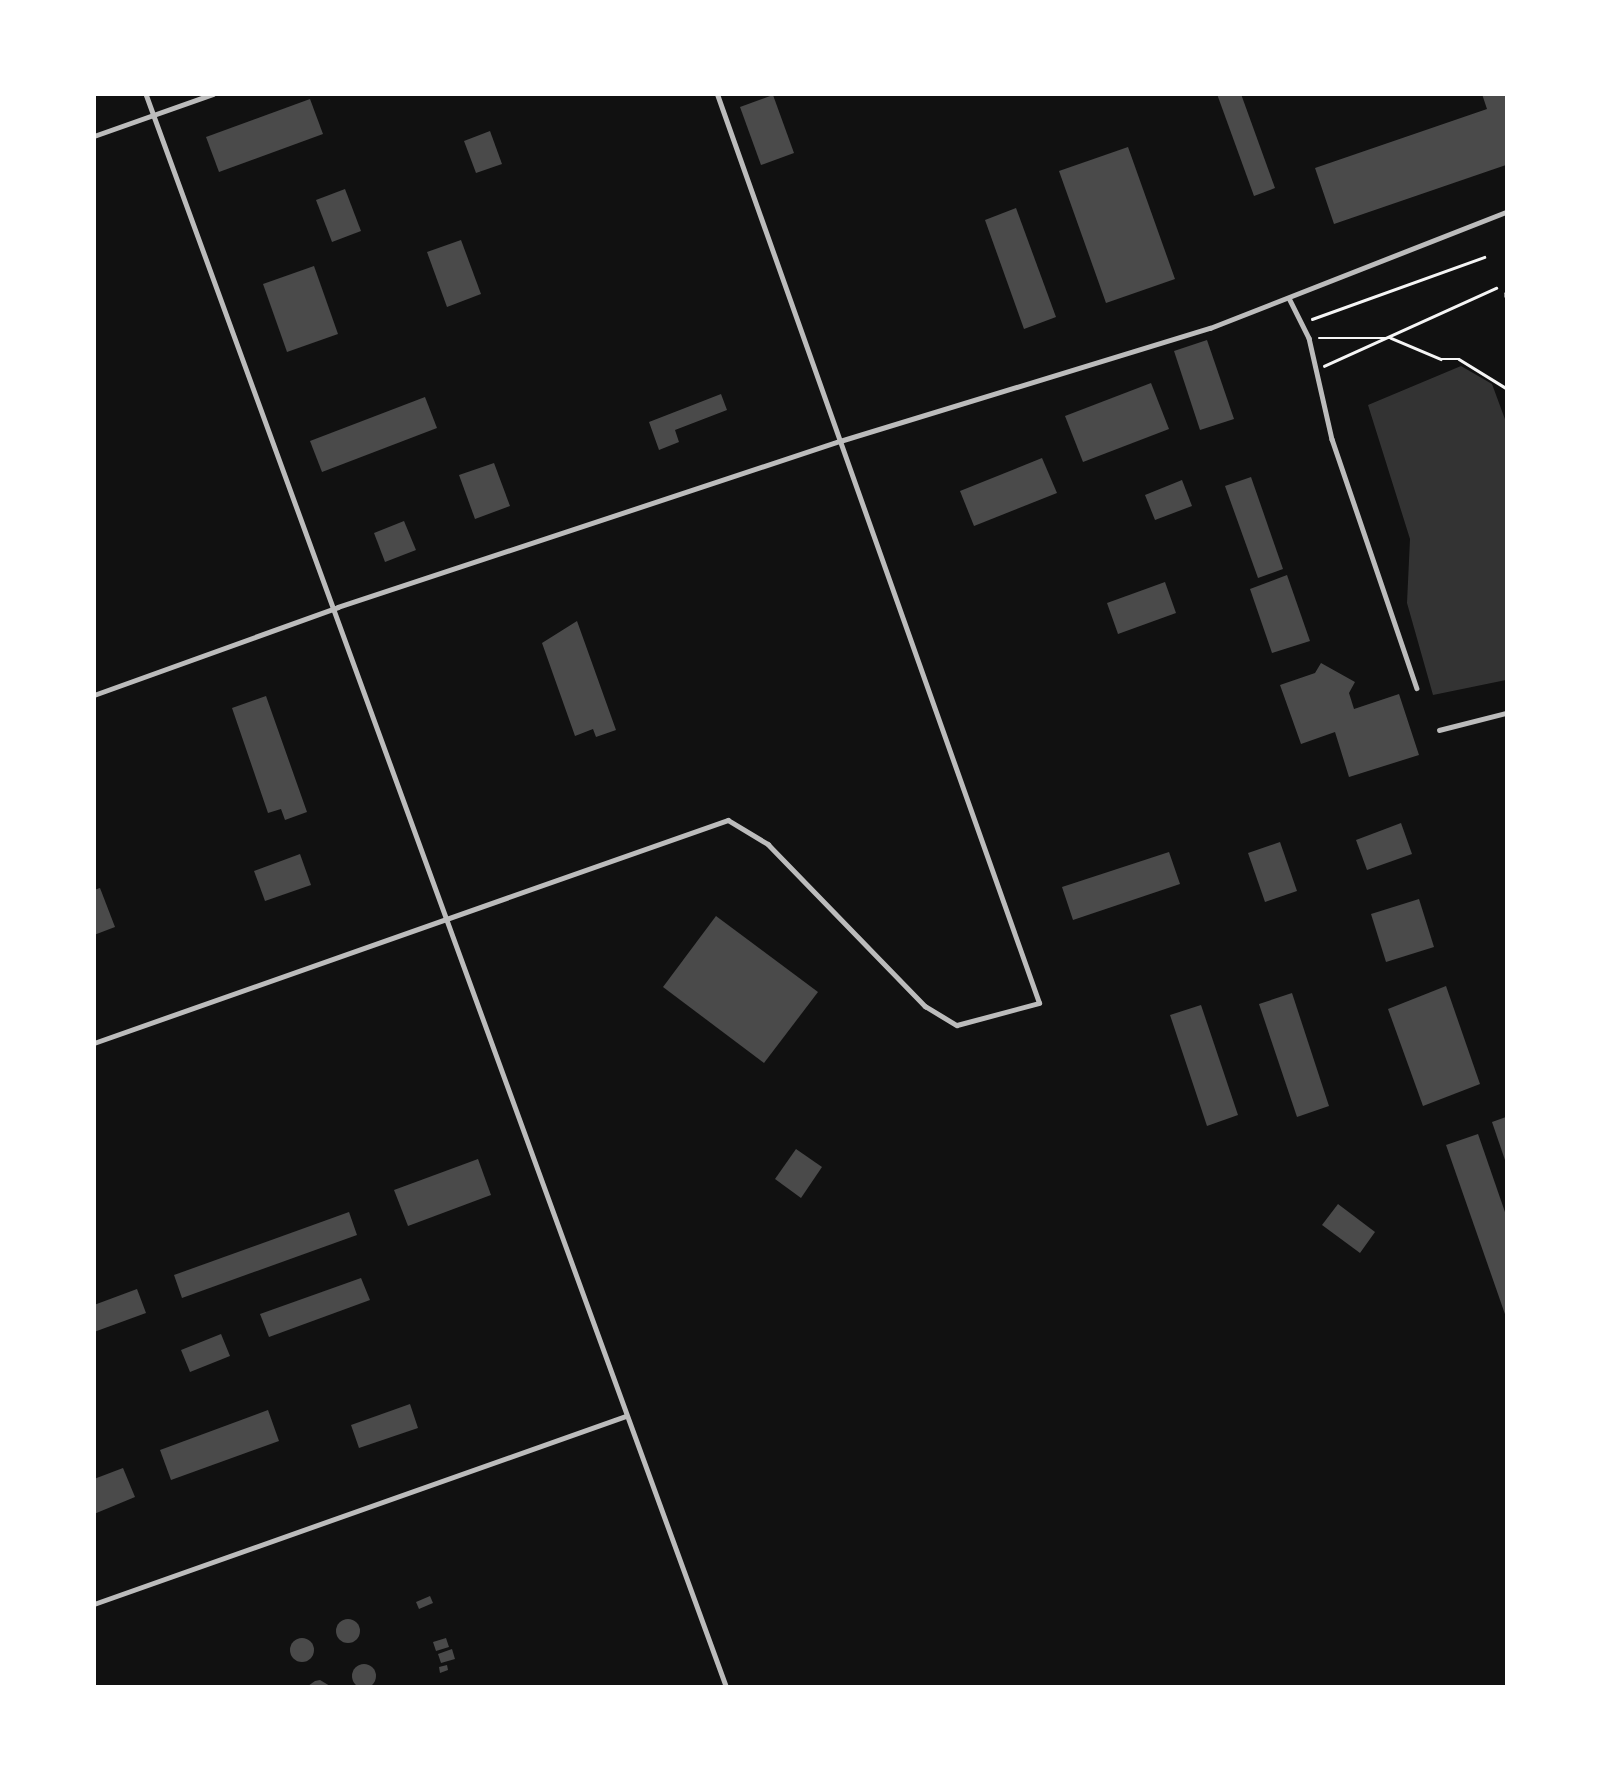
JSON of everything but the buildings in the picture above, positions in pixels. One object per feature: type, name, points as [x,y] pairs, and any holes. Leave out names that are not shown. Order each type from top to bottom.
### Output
[{"type":"lane","points":[[146,94],[338,607],[444,918],[726,1686]]},
{"type":"lane","points":[[94,136],[213,94]]},
{"type":"lane","points":[[94,1043],[728,820],[768,844],[925,1006],[957,1025],[1039,1003],[716,94]]},
{"type":"lane","points":[[94,695],[338,607],[841,440],[1289,298],[1507,212]]},
{"type":"lane","points":[[1289,298],[1309,338],[1332,439],[1417,688]]},
{"type":"lane","points":[[1439,730],[1507,713]]},
{"type":"lane","points":[[94,1604],[626,1416]]},
{"type":"path","points":[[1302,323],[1484,257]]},
{"type":"path","points":[[1318,369],[1496,288]]},
{"type":"path","points":[[1309,338],[1391,338],[1441,359],[1459,359],[1507,388]]},
{"type":"shaded area","points":[[1461,366],[1492,384],[1506,422],[1506,680],[1433,695],[1407,603],[1410,539],[1368,405]]}]
